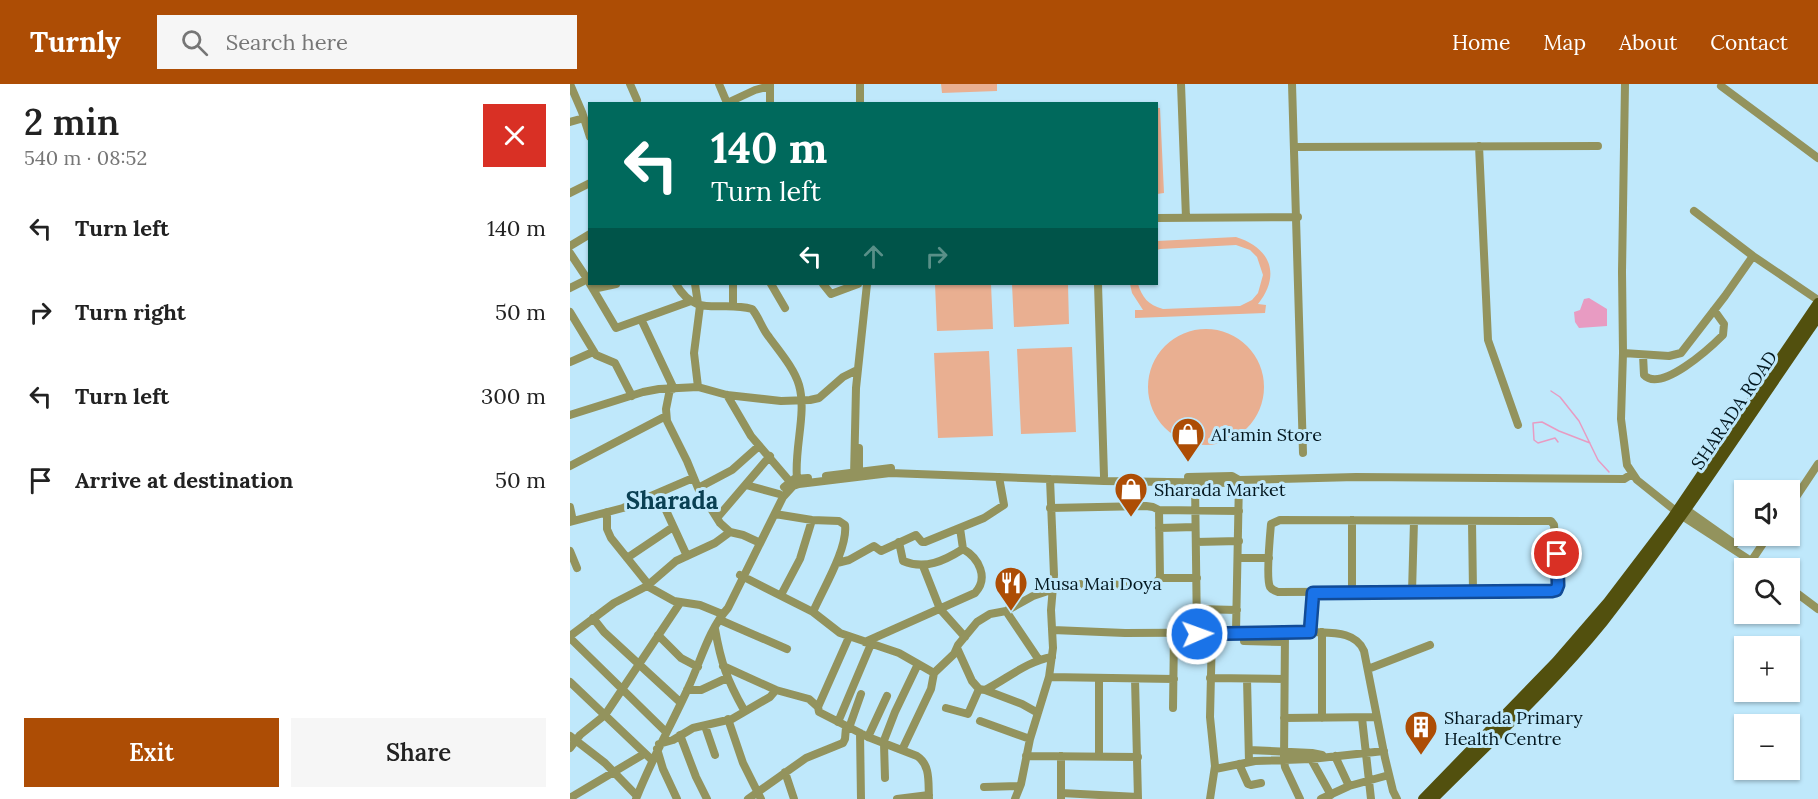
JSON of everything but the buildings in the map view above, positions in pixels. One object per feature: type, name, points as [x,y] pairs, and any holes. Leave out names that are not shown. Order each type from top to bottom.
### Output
[{"type":"main road","points":[[1433,799],[1498,736],[1574,655],[1634,582],[1818,302]]},
{"type":"main road","name":"SHARADA ROAD","points":[[1728,442],[1818,317]]},
{"type":"main road","points":[[1423,799],[1571,645],[1678,516]]},
{"type":"street","points":[[570,84],[588,131]]},
{"type":"street","points":[[630,84],[637,100]]},
{"type":"street","points":[[719,84],[729,102],[770,85],[770,102]]},
{"type":"street","points":[[743,84],[746,94]]},
{"type":"street","points":[[860,84],[860,102]]},
{"type":"street","points":[[865,84],[865,102]]},
{"type":"street","points":[[1181,84],[1186,218]]},
{"type":"street","points":[[1292,84],[1298,217],[1303,453]]},
{"type":"street","points":[[1625,84],[1621,419],[1628,476]]},
{"type":"street","points":[[1721,86],[1818,158]]},
{"type":"street","points":[[570,122],[584,118]]},
{"type":"street","points":[[1479,146],[1488,340],[1492,357],[1518,425]]},
{"type":"street","points":[[1295,147],[1598,146]]},
{"type":"street","points":[[570,192],[588,184]]},
{"type":"street","points":[[1694,211],[1818,302]]},
{"type":"street","points":[[1158,218],[1298,217]]},
{"type":"street","points":[[570,246],[588,235]]},
{"type":"street","points":[[570,253],[588,279]]},
{"type":"street","points":[[1623,353],[1669,356],[1681,353],[1753,256]]},
{"type":"street","points":[[570,288],[588,283]]},
{"type":"street","points":[[592,285],[615,328],[696,304],[749,308],[755,312],[767,335],[797,378],[802,401],[793,482],[783,496],[742,576]]},
{"type":"street","points":[[677,285],[696,304]]},
{"type":"street","points":[[695,285],[694,353],[698,387]]},
{"type":"street","points":[[733,285],[734,306]]},
{"type":"street","points":[[772,285],[784,308]]},
{"type":"street","points":[[824,285],[831,294],[847,286]]},
{"type":"street","points":[[856,474],[857,370],[867,285]]},
{"type":"street","points":[[856,474],[860,388],[872,285]]},
{"type":"street","points":[[1098,285],[1104,476]]},
{"type":"street","points":[[1643,355],[1644,375],[1652,380],[1663,379],[1684,367],[1723,335],[1724,324],[1714,310]]},
{"type":"street","points":[[570,312],[593,352],[599,358],[615,363],[632,396]]},
{"type":"street","points":[[641,319],[671,389],[666,416],[671,431],[698,488],[717,518],[730,532],[756,541]]},
{"type":"street","points":[[570,362],[593,352]]},
{"type":"street","points":[[570,415],[652,390],[698,387],[727,395],[802,401],[819,398],[843,377],[857,370]]},
{"type":"street","points":[[727,395],[741,423],[793,482]]},
{"type":"street","points":[[570,466],[666,416]]},
{"type":"street","points":[[698,488],[732,470],[759,446]]},
{"type":"street","points":[[717,518],[770,456]]},
{"type":"street","points":[[1800,491],[1818,464]]},
{"type":"street","points":[[573,738],[615,772],[637,798],[651,760],[681,703],[715,629],[728,608],[756,541],[779,494],[793,482],[913,468],[1104,476],[1232,476],[1239,480]]},
{"type":"street","points":[[856,474],[902,473],[1232,483],[1239,480],[1356,477],[1628,476],[1678,516],[1746,558]]},
{"type":"street","points":[[837,563],[849,560],[874,546],[880,551],[916,535],[922,542],[925,542],[984,518],[1004,506],[999,477]]},
{"type":"street","points":[[570,507],[572,522],[623,508],[693,478]]},
{"type":"street","points":[[1015,799],[1020,788],[1030,739],[1049,677],[1052,657],[1051,610],[1054,588],[1050,479]]},
{"type":"street","points":[[1236,632],[1239,480]]},
{"type":"street","points":[[1195,482],[1197,634]]},
{"type":"street","points":[[747,485],[779,494]]},
{"type":"street","points":[[658,493],[687,556]]},
{"type":"street","points":[[1050,508],[1146,506],[1159,510],[1239,511]]},
{"type":"street","points":[[1159,510],[1160,578]]},
{"type":"street","points":[[607,512],[609,534],[648,585],[680,603],[700,605],[787,649]]},
{"type":"street","points":[[775,514],[812,520],[839,521],[845,525],[845,537],[837,563],[813,612]]},
{"type":"street","points":[[1678,516],[1757,558]]},
{"type":"street","points":[[781,595],[800,559],[812,520]]},
{"type":"street","points":[[1352,520],[1352,592]]},
{"type":"street","points":[[1274,521],[1414,521],[1552,522],[1557,588],[1552,591],[1313,593],[1272,590],[1269,558],[1271,526],[1274,521]]},
{"type":"street","points":[[1412,592],[1414,521]]},
{"type":"street","points":[[1473,522],[1473,591]]},
{"type":"street","points":[[627,558],[673,527]]},
{"type":"street","points":[[1159,528],[1196,527]]},
{"type":"street","points":[[838,722],[867,643],[968,597],[981,586],[982,577],[979,565],[972,555],[963,549],[960,528]]},
{"type":"street","points":[[666,732],[570,637],[614,603],[648,585],[666,567],[715,543],[730,532]]},
{"type":"street","points":[[1196,542],[1239,541]]},
{"type":"street","points":[[899,542],[903,561],[923,566],[930,565],[963,549]]},
{"type":"street","points":[[1754,556],[1761,546]]},
{"type":"street","points":[[570,551],[577,568]]},
{"type":"street","points":[[1238,558],[1269,558]]},
{"type":"street","points":[[923,566],[940,609],[965,637]]},
{"type":"street","points":[[742,576],[813,612],[849,638],[899,653],[934,673]]},
{"type":"street","points":[[902,750],[931,689],[934,673],[954,654],[980,620],[990,614],[1006,610],[1054,588],[1072,584],[1143,585],[1155,583],[1160,578],[1197,578]]},
{"type":"street","points":[[1800,590],[1818,604]]},
{"type":"street","points":[[1310,632],[1313,593]]},
{"type":"street","points":[[1800,596],[1818,609]]},
{"type":"street","points":[[570,748],[573,738],[605,715],[680,603]]},
{"type":"street","points":[[1197,609],[1237,610]]},
{"type":"street","points":[[1006,610],[1039,660]]},
{"type":"street","points":[[593,618],[604,632],[681,703]]},
{"type":"street","points":[[715,629],[720,657],[727,678],[744,710]]},
{"type":"street","points":[[1053,630],[1197,634],[1322,632],[1356,639],[1364,651],[1389,775],[1397,799]]},
{"type":"street","points":[[1285,632],[1285,767],[1300,799]]},
{"type":"street","points":[[1322,632],[1322,718]]},
{"type":"street","points":[[1173,708],[1174,633]]},
{"type":"street","points":[[1210,799],[1215,769],[1210,717],[1212,633]]},
{"type":"street","points":[[658,634],[675,652],[698,667]]},
{"type":"street","points":[[849,638],[818,706],[819,712],[847,728],[917,756],[924,762],[928,777],[929,797],[897,799]]},
{"type":"street","points":[[1244,641],[1284,642]]},
{"type":"street","points":[[1368,669],[1430,645]]},
{"type":"street","points":[[957,648],[972,681],[982,689],[1022,704],[1038,713]]},
{"type":"street","points":[[946,708],[968,714],[982,689],[1039,660],[1052,657]]},
{"type":"street","points":[[885,778],[883,743],[918,664]]},
{"type":"street","points":[[723,666],[776,690],[809,699],[818,706]]},
{"type":"street","points":[[1049,677],[1174,679]]},
{"type":"street","points":[[687,690],[701,690],[727,678]]},
{"type":"street","points":[[1210,678],[1284,680]]},
{"type":"street","points":[[1098,755],[1099,679]]},
{"type":"street","points":[[1061,756],[1061,796],[1138,798],[1135,679]]},
{"type":"street","points":[[1247,679],[1249,762]]},
{"type":"street","points":[[570,682],[651,760]]},
{"type":"street","points":[[658,746],[693,728],[732,718],[770,697],[776,690]]},
{"type":"street","points":[[748,799],[759,796],[785,772],[818,752],[843,743],[861,694]]},
{"type":"street","points":[[861,799],[864,735],[887,696]]},
{"type":"street","points":[[1284,718],[1377,717]]},
{"type":"street","points":[[1362,718],[1371,799]]},
{"type":"street","points":[[728,719],[743,763],[759,796]]},
{"type":"street","points":[[980,721],[1030,739]]},
{"type":"street","points":[[705,726],[715,755]]},
{"type":"street","points":[[680,735],[707,799]]},
{"type":"street","points":[[658,746],[663,769],[677,799]]},
{"type":"street","points":[[1249,750],[1311,759],[1384,751]]},
{"type":"street","points":[[1215,769],[1284,755],[1312,753],[1331,756]]},
{"type":"street","points":[[570,798],[644,754]]},
{"type":"street","points":[[1026,756],[1138,757]]},
{"type":"street","points":[[1331,756],[1349,786]]},
{"type":"street","points":[[1311,759],[1327,797],[1349,786],[1389,775]]},
{"type":"street","points":[[1239,764],[1248,784],[1261,783]]},
{"type":"street","points":[[785,772],[794,799]]},
{"type":"street","points":[[984,787],[1020,788]]},
{"type":"street","points":[[1020,788],[1023,799]]},
{"type":"street","points":[[581,791],[587,799]]},
{"type":"shaded area","points":[[941,84],[997,84],[997,91],[942,93]]},
{"type":"shaded area","points":[[1158,108],[1160,108],[1164,193],[1158,194]]},
{"type":"shaded area","points":[[1236,237],[1257,248],[1269,264],[1269,283],[1258,304],[1266,305],[1265,313],[1135,318],[1135,310],[1143,310],[1132,293],[1130,285],[1138,285],[1146,300],[1163,309],[1240,306],[1252,300],[1258,293],[1263,275],[1257,257],[1250,250],[1236,245],[1158,250],[1158,241]]},
{"type":"shaded area","points":[[935,285],[991,285],[993,329],[937,331]]},
{"type":"shaded area","points":[[1012,285],[1068,285],[1069,324],[1014,327]]},
{"type":"shaded area","points":[[1589,298],[1607,309],[1607,326],[1579,328],[1575,322],[1574,312],[1580,310],[1584,299]]},
{"type":"shaded area","points":[[1206,329],[1228,334],[1247,346],[1259,365],[1264,387],[1259,409],[1247,428],[1228,440],[1206,445],[1184,440],[1165,428],[1153,409],[1148,387],[1153,365],[1165,346],[1184,334]]},
{"type":"shaded area","points":[[1072,347],[1076,432],[1021,434],[1017,349]]},
{"type":"shaded area","points":[[989,351],[993,436],[938,438],[934,353]]},
{"type":"waterway","points":[[1551,391],[1560,397],[1579,421],[1598,460],[1609,472]]},
{"type":"waterway","points":[[1558,442],[1555,438],[1538,443],[1534,440],[1533,423],[1542,422],[1590,443]]},
{"type":"place","name":"Al'amin Store","points":[[1188,463]]},
{"type":"place","name":"Sharada Market","points":[[1131,518]]},
{"type":"place","name":"Musa Mai Doya","points":[[1011,612]]},
{"type":"place","name":"Sharada Primary Health Centre","points":[[1421,756]]},
{"type":"district","name":"Sharada","points":[[672,500]]},
{"type":"route","points":[[1197,634],[1310,632],[1313,593],[1552,591],[1556,590],[1558,585],[1557,554]]}]
